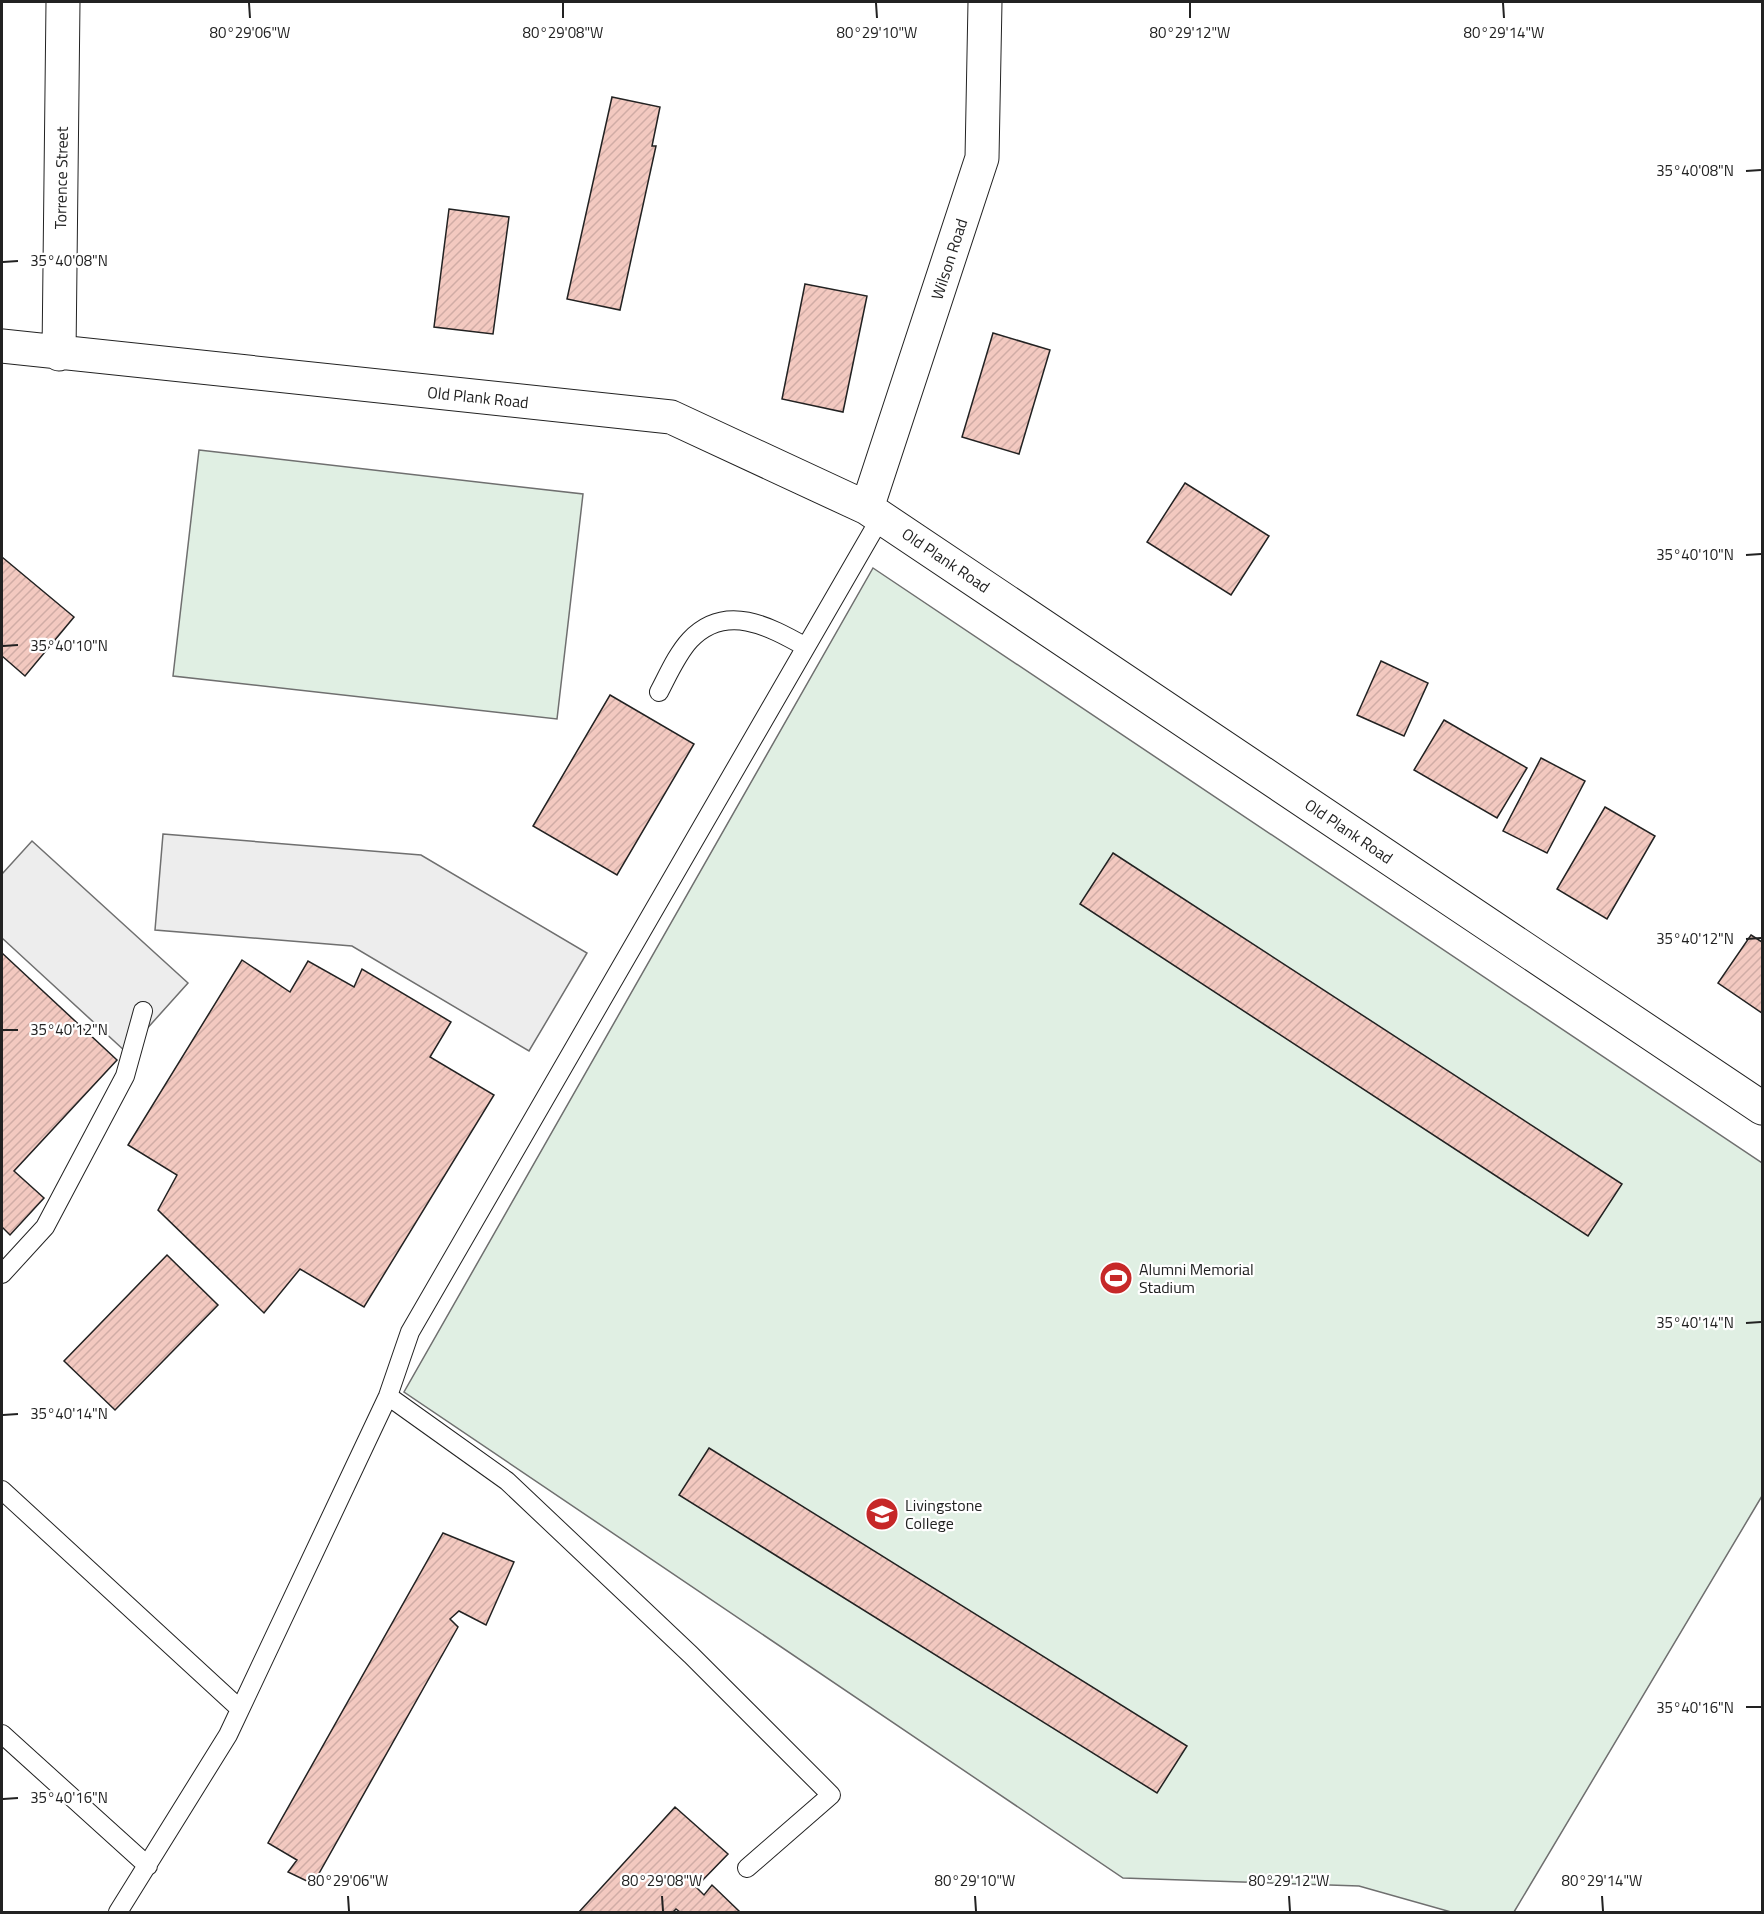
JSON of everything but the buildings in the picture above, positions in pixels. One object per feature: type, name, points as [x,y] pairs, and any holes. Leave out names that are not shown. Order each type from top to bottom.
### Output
[{"type":"street","name":"Torrence Street","points":[[59,354],[63,2]]},
{"type":"street","name":"Wilson Road","points":[[874,512],[982,158],[985,2]]},
{"type":"street","name":"Old Plank Road","points":[[2,346],[59,354],[671,417],[874,512],[1762,1108]]},
{"type":"lane","points":[[120,1912],[228,1735],[388,1396],[410,1332],[806,647],[874,512]]},
{"type":"lane","points":[[659,692],[691,639],[711,626],[731,619],[768,625],[806,647]]},
{"type":"lane","points":[[2,1274],[45,1227],[125,1076],[143,1011]]},
{"type":"lane","points":[[388,1396],[507,1481],[691,1655],[831,1795],[747,1868]]},
{"type":"lane","points":[[2,1490],[240,1709]]},
{"type":"lane","points":[[2,1734],[148,1866]]},
{"type":"green space","points":[[199,450],[583,494],[557,719],[173,676]]},
{"type":"green space","name":"Alumni Memorial Stadium","points":[[873,568],[1762,1163],[1762,1496],[1514,1912],[1451,1912],[1359,1886],[1123,1878],[404,1392]]},
{"type":"shaded area","points":[[163,834],[421,855],[587,953],[529,1051],[352,946],[155,930]]},
{"type":"shaded area","points":[[32,841],[188,983],[126,1052],[2,938],[2,874]]},
{"type":"place","name":"Alumni Memorial Stadium","points":[[1116,1278]]},
{"type":"place","name":"Livingstone College","points":[[882,1514]]}]
